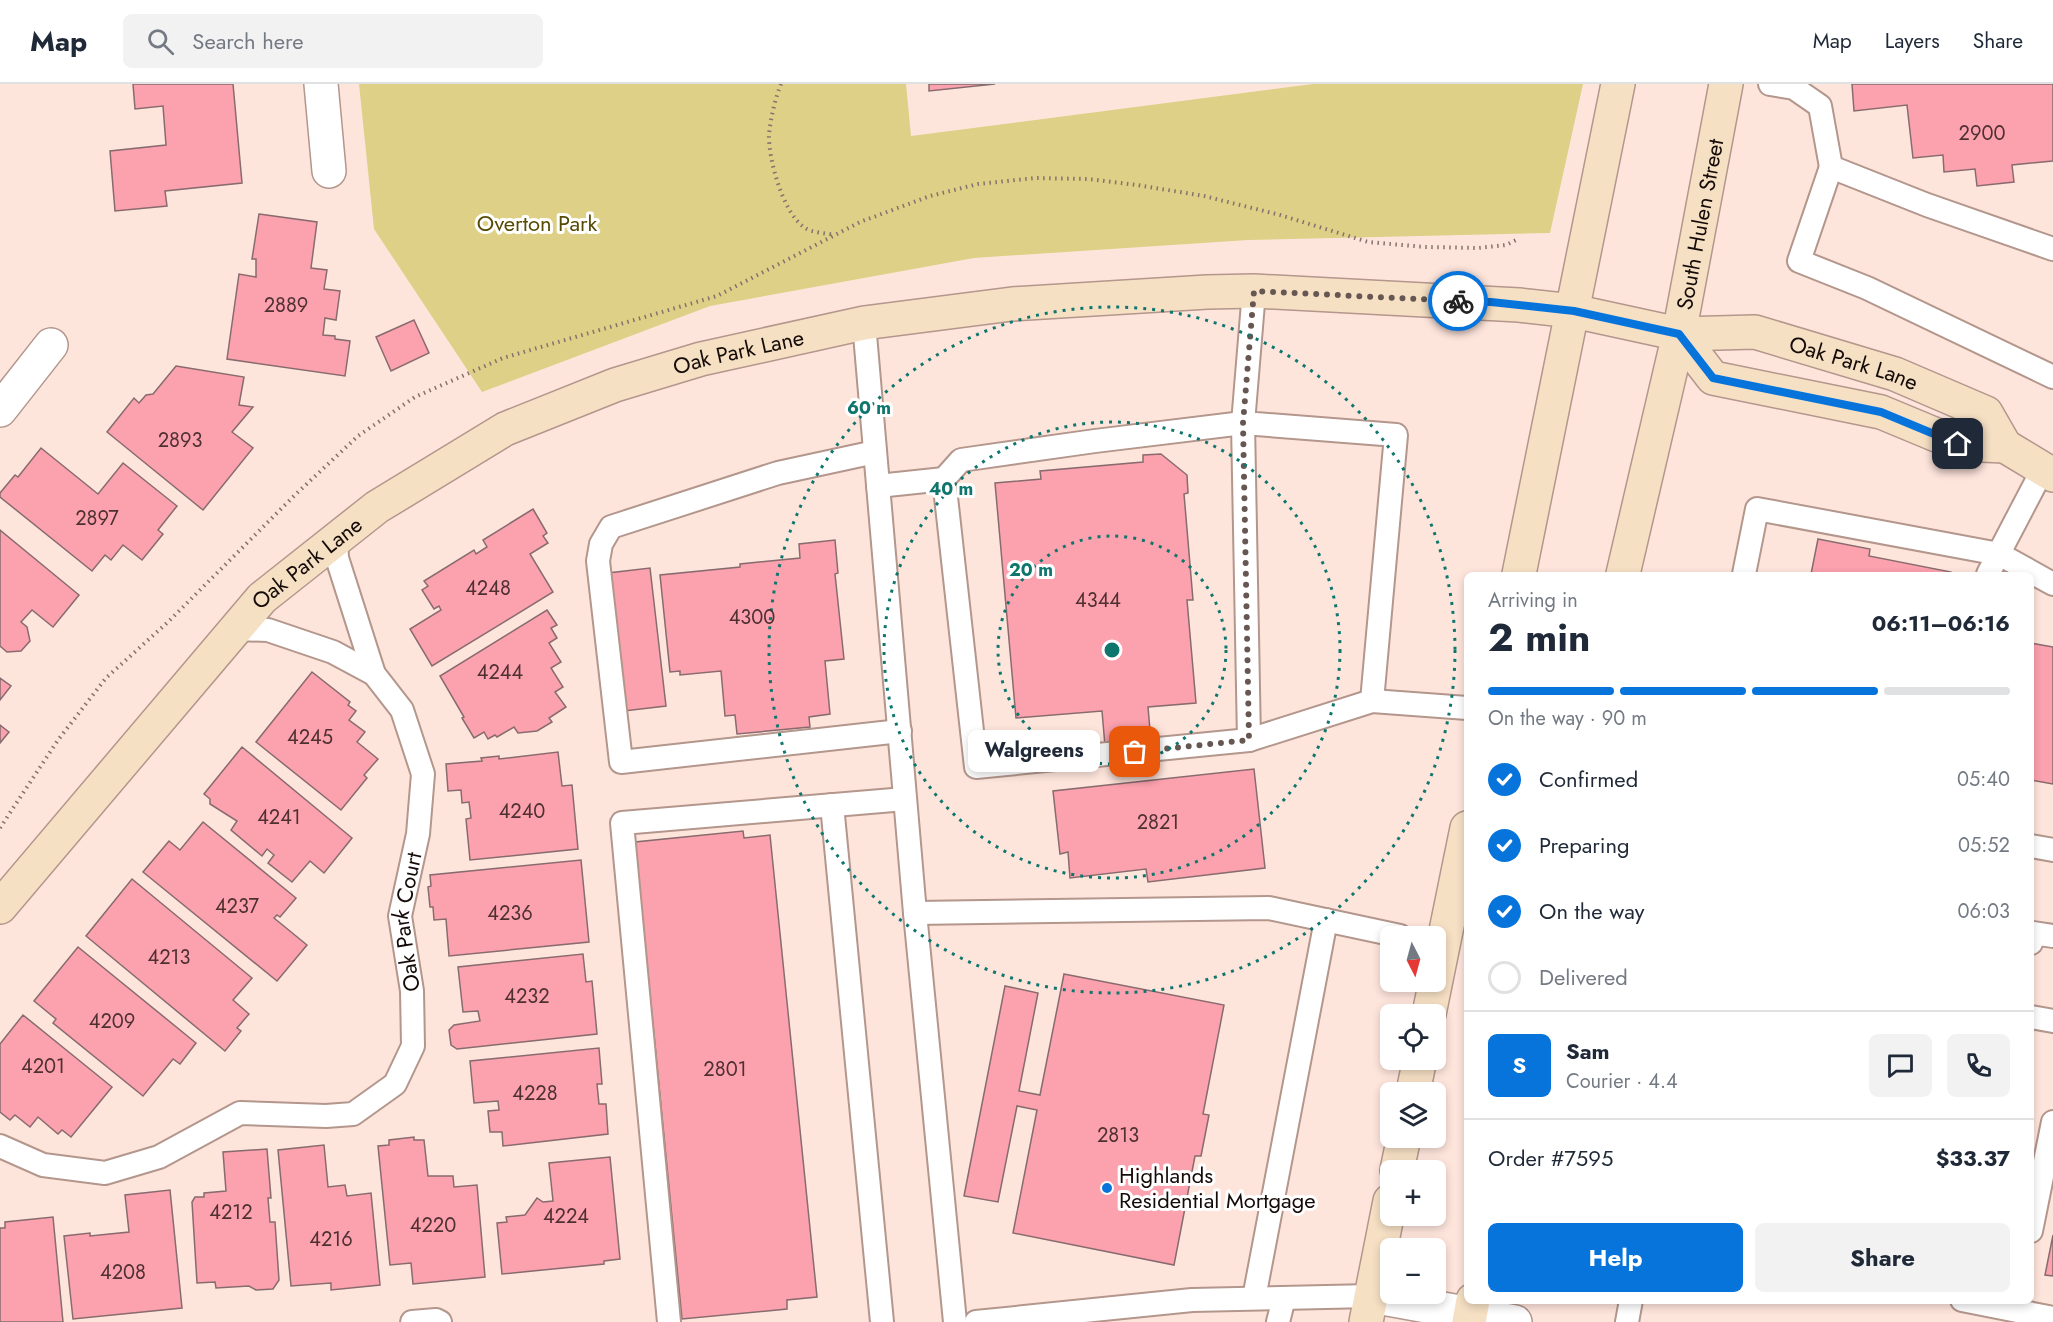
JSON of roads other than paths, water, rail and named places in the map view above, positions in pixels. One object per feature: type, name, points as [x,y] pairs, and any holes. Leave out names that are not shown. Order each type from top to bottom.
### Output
[{"type":"street","points":[[321,84],[329,171]]},
{"type":"street","points":[[1519,572],[1574,311],[1618,84]]},
{"type":"street","name":"South Hulen Street","points":[[1623,572],[1679,334],[1726,84]]},
{"type":"street","name":"Oak Park Lane","points":[[0,907],[262,598],[376,507],[504,429],[615,385],[701,358],[864,324],[1011,304],[1254,291],[1491,302],[1574,311],[1679,334],[1755,332],[1894,374],[1986,413],[2005,446]]},
{"type":"street","name":"Oak Park Lane","points":[[1679,334],[1713,378],[1881,412],[1958,444],[2005,446],[2048,472]]},
{"type":"street","points":[[0,410],[51,345]]},
{"type":"street","points":[[1443,926],[1464,840]]},
{"type":"street","points":[[1385,1226],[1369,1309],[1471,1312],[1515,1322]]},
{"type":"lane","points":[[1770,84],[1794,88],[1820,106],[1831,167],[1799,261],[1867,288],[2053,377]]},
{"type":"lane","points":[[1831,167],[1927,205],[2053,249]]},
{"type":"lane","points":[[1249,740],[1243,423],[1254,291]]},
{"type":"lane","points":[[864,324],[915,913],[955,1322]]},
{"type":"lane","points":[[878,486],[944,479],[961,460],[1243,423],[1396,435],[1371,701]]},
{"type":"lane","points":[[875,452],[778,473],[611,527],[601,544],[598,561],[621,762],[900,731]]},
{"type":"lane","points":[[1989,572],[2048,472]]},
{"type":"lane","points":[[944,479],[976,767],[1249,740],[1371,701],[1464,708]]},
{"type":"lane","points":[[1744,572],[1757,509],[1999,554],[2031,572]]},
{"type":"lane","name":"Oak Park Court","points":[[1,1146],[43,1165],[105,1173],[159,1157],[240,1113],[326,1116],[352,1114],[395,1084],[413,1046],[412,992],[400,916],[418,834],[423,774],[402,710],[374,674],[337,558],[336,540]]},
{"type":"lane","points":[[2034,573],[2053,584]]},
{"type":"lane","name":"Oak Park Court","points":[[236,629],[268,630],[333,652],[374,674]]},
{"type":"lane","points":[[669,1322],[622,823],[905,800]]},
{"type":"lane","points":[[832,805],[882,1322]]},
{"type":"lane","points":[[2034,847],[2053,850]]},
{"type":"lane","points":[[915,913],[1269,908],[1380,932]]},
{"type":"lane","points":[[1254,1298],[1326,920]]},
{"type":"lane","points":[[2034,933],[2053,936]]},
{"type":"lane","points":[[2034,1018],[2053,1021]]},
{"type":"lane","points":[[2034,1217],[2053,1122]]},
{"type":"lane","points":[[1278,1322],[1284,1298]]},
{"type":"lane","points":[[976,1322],[1192,1300],[1284,1298],[1369,1309]]},
{"type":"lane","points":[[1627,1322],[1630,1304]]},
{"type":"lane","points":[[1998,1304],[2016,1306],[2053,1318]]},
{"type":"lane","points":[[412,1322],[436,1320],[440,1322]]},
{"type":"place","name":"Walgreens","points":[[1135,752]]},
{"type":"place","name":"Highlands Residential Mortgage","points":[[1107,1188]]},
{"type":"park label","name":"Overton Park","points":[[537,223]]}]
